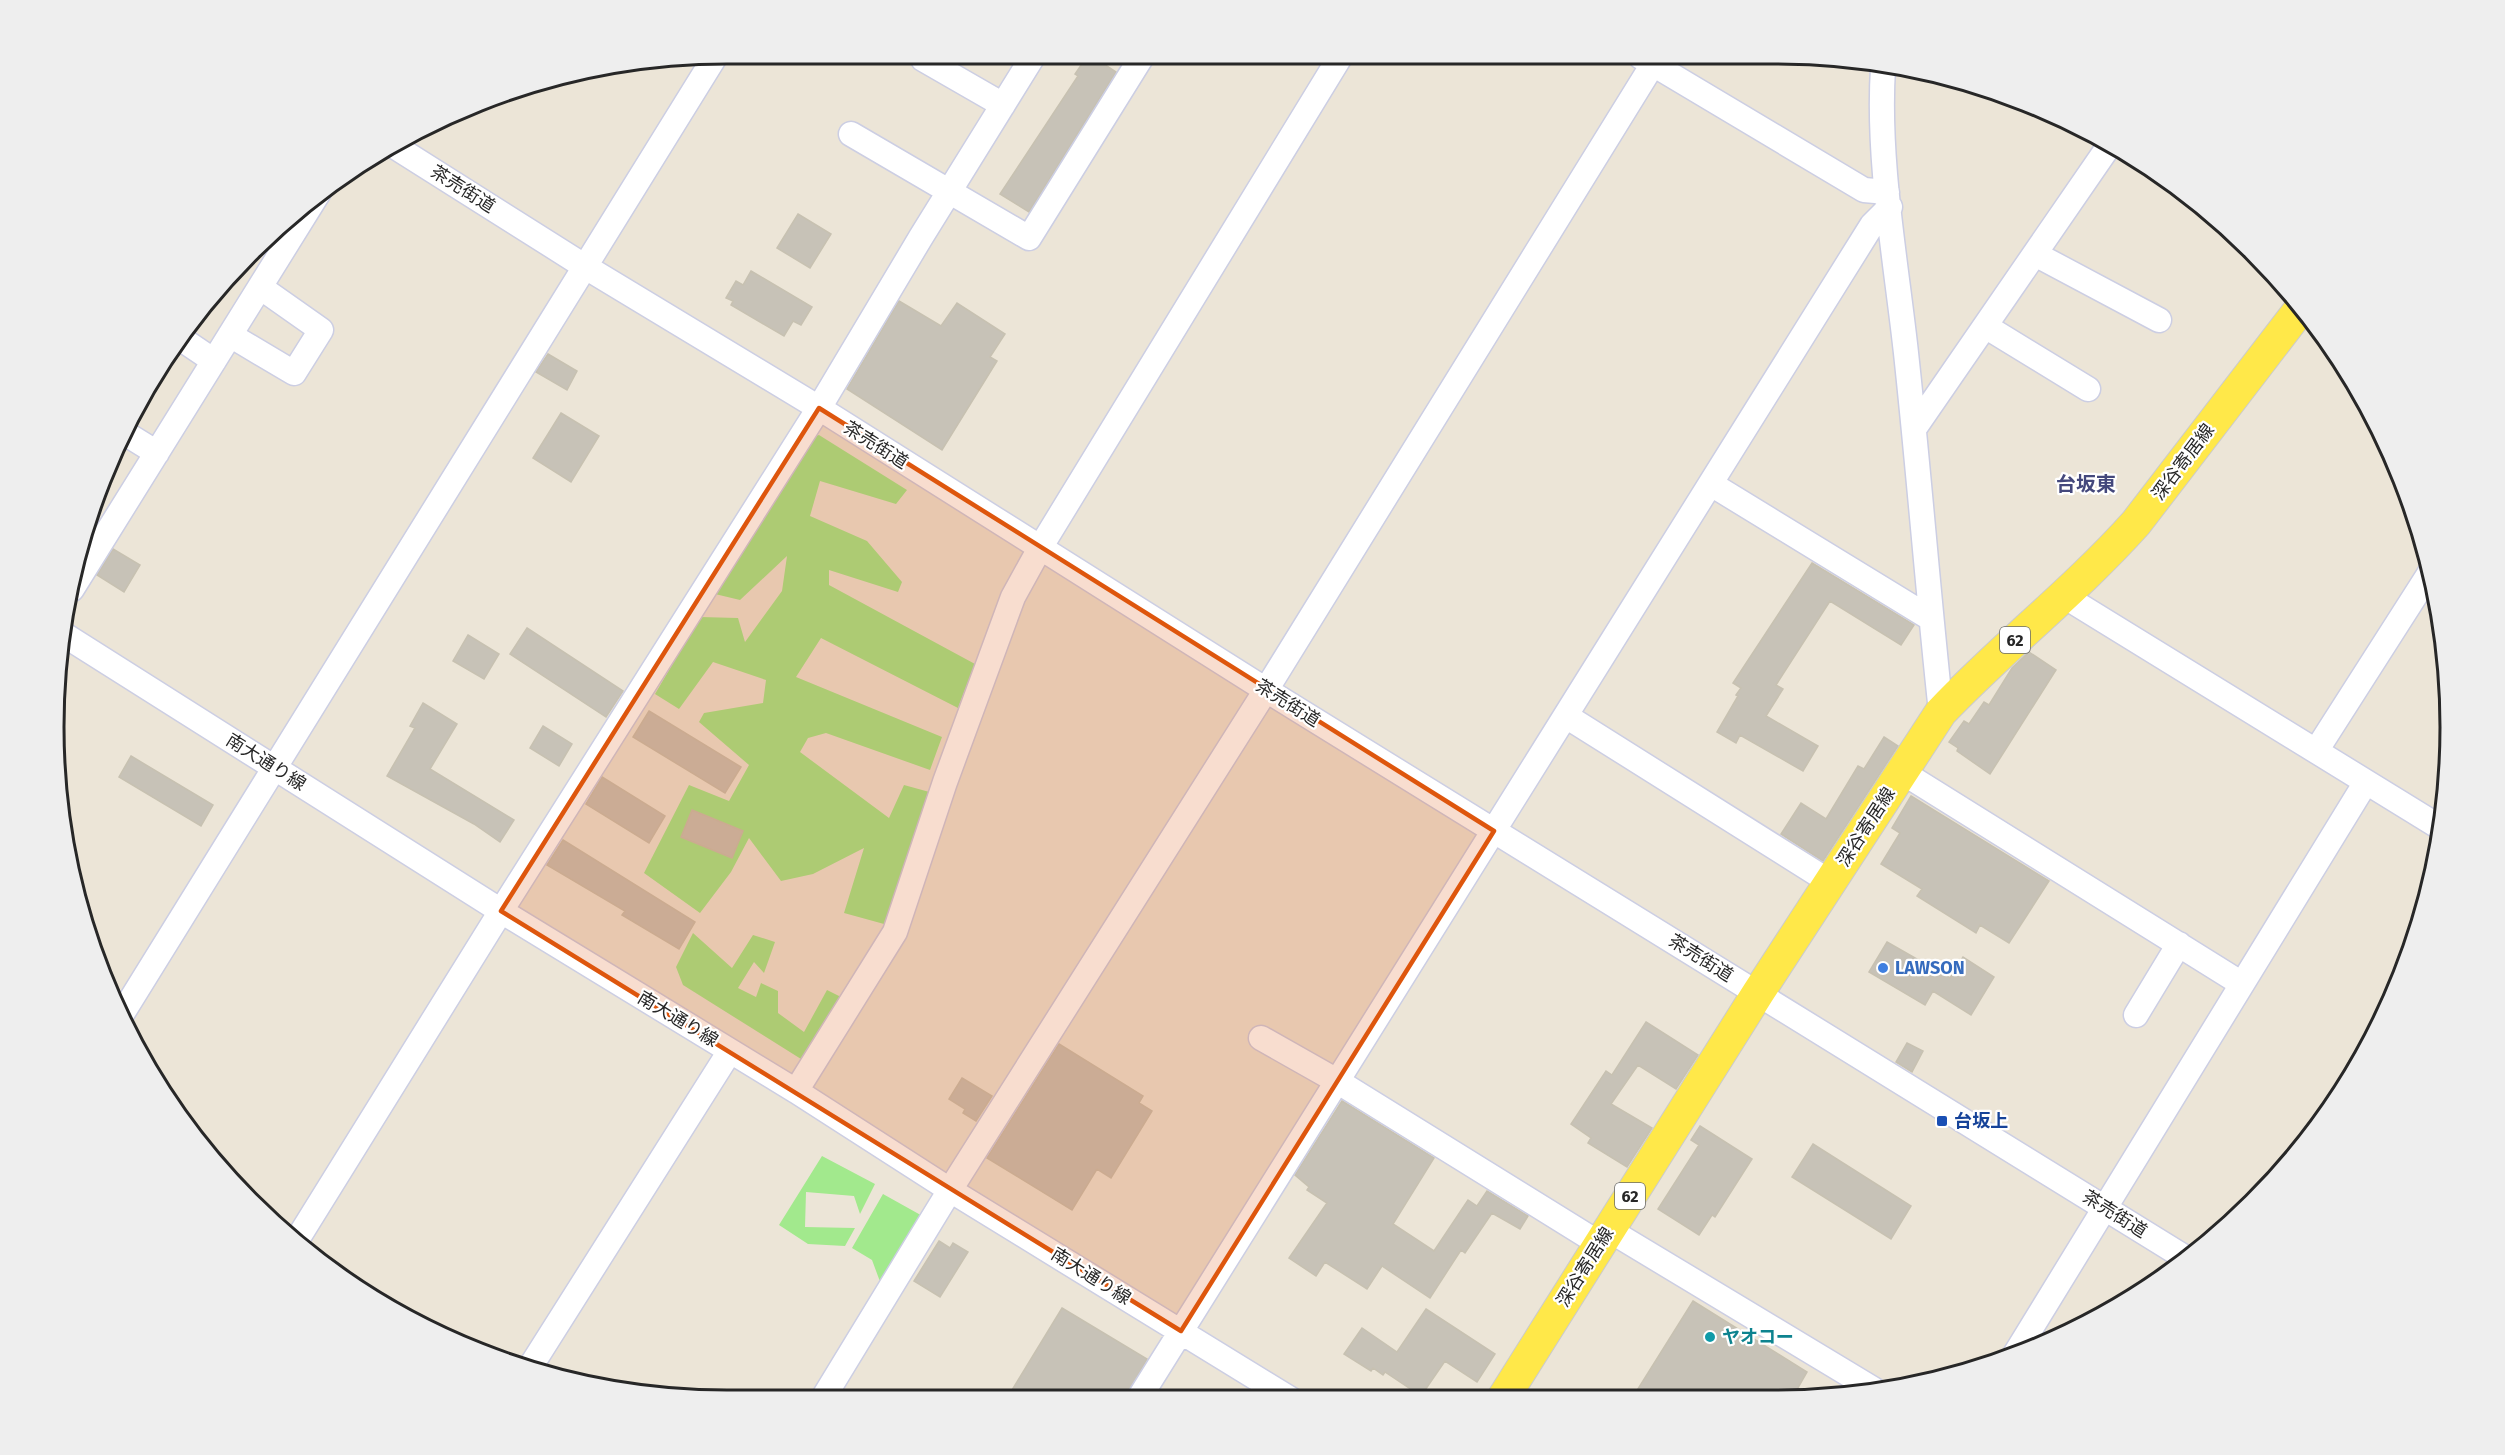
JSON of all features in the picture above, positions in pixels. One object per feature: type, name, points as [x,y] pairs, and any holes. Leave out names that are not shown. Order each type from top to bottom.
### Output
[{"type":"main road","name":"深谷寄居線","points":[[1508,1390],[1758,993],[1941,712],[1977,674],[2110,552],[2136,523],[2296,315]]},
{"type":"street","points":[[932,64],[1003,105]]},
{"type":"street","points":[[300,1234],[501,911],[819,408],[1028,64]]},
{"type":"street","points":[[851,134],[1029,238],[1137,64]]},
{"type":"street","points":[[796,1091],[895,932],[945,782],[1012,597],[1336,64]]},
{"type":"street","points":[[828,1390],[950,1190],[1266,690],[1649,64]]},
{"type":"street","points":[[1660,64],[1864,190],[1888,200]]},
{"type":"street","points":[[127,1007],[710,65]]},
{"type":"street","points":[[1883,73],[1881,100],[1888,200],[1914,429],[1930,618],[1941,712]]},
{"type":"street","name":"茶売街道","points":[[401,150],[584,266],[819,408],[1266,690],[2179,1254]]},
{"type":"street","points":[[1914,429],[2105,151]]},
{"type":"street","points":[[1144,1390],[1888,200]]},
{"type":"street","points":[[84,571],[302,220]]},
{"type":"street","points":[[2035,254],[2159,320]]},
{"type":"street","points":[[230,335],[294,373],[321,330],[260,287]]},
{"type":"street","points":[[1985,326],[2088,389]]},
{"type":"street","points":[[188,343],[214,361]]},
{"type":"street","points":[[132,437],[157,453]]},
{"type":"street","points":[[1711,484],[1930,618]]},
{"type":"street","points":[[2316,751],[2424,582]]},
{"type":"street","points":[[2064,596],[2433,823]]},
{"type":"street","name":"南大通り線","points":[[70,639],[501,911],[796,1091],[950,1190],[1276,1390]]},
{"type":"street","points":[[1566,716],[1830,882]]},
{"type":"street","points":[[1902,772],[2242,984]]},
{"type":"street","points":[[2022,1343],[2366,782]]},
{"type":"street","points":[[2136,1015],[2179,944]]},
{"type":"street","points":[[1261,1038],[1604,1237],[1865,1385]]},
{"type":"street","points":[[534,1361],[730,1051]]},
{"type":"highlighted area","points":[[819,408],[1494,831],[1181,1331],[501,911]]},
{"type":"green space","points":[[819,435],[907,490],[896,504],[820,481],[810,516],[867,541],[902,582],[898,592],[829,570],[829,585],[975,664],[958,708],[821,638],[796,677],[942,737],[930,770],[826,733],[808,738],[800,752],[889,818],[904,785],[933,793],[884,924],[844,913],[864,848],[813,874],[781,881],[749,838],[731,872],[700,913],[644,873],[689,785],[729,801],[749,765],[699,722],[704,713],[763,703],[766,680],[713,662],[679,709],[655,694],[700,617],[738,618],[745,642],[782,591],[787,556],[740,600],[715,594],[808,438]]},
{"type":"green space","points":[[693,933],[732,968],[753,935],[775,942],[764,973],[754,962],[738,988],[756,997],[761,983],[778,991],[778,1013],[804,1032],[827,990],[843,998],[801,1059],[683,985],[676,967]]},
{"type":"green space","points":[[822,1156],[875,1184],[860,1214],[854,1196],[806,1192],[805,1227],[855,1228],[845,1246],[808,1244],[779,1225]]},
{"type":"green space","points":[[883,1194],[926,1218],[882,1287],[872,1260],[852,1248]]},
{"type":"building","points":[[1082,64],[1104,64],[1116,72],[1029,212],[1000,194],[1078,76],[1075,74]]},
{"type":"building","points":[[798,214],[831,234],[810,268],[777,248]]},
{"type":"building","points":[[751,271],[812,307],[801,325],[793,321],[784,336],[731,305],[733,301],[726,298],[736,281],[743,285]]},
{"type":"building","points":[[899,301],[941,326],[957,303],[1005,334],[990,357],[997,361],[942,450],[847,389]]},
{"type":"building","points":[[548,354],[577,371],[567,390],[536,372]]},
{"type":"building","points":[[561,413],[599,436],[571,482],[533,458]]},
{"type":"building","points":[[113,549],[140,565],[124,592],[97,575]]},
{"type":"building","points":[[1812,563],[1914,625],[1901,645],[1830,601],[1776,685],[1783,689],[1766,716],[1818,746],[1803,771],[1740,735],[1736,743],[1717,732],[1741,688],[1733,683]]},
{"type":"building","points":[[527,628],[623,691],[606,717],[510,654]]},
{"type":"building","points":[[468,635],[499,654],[484,679],[453,661]]},
{"type":"building","points":[[2029,652],[2056,670],[1990,774],[1957,751],[1958,748],[1949,742],[1964,721],[1969,724],[1984,702],[1989,705],[2012,668]]},
{"type":"building","points":[[423,703],[457,724],[430,769],[514,820],[500,842],[474,824],[387,776],[415,728],[410,726]]},
{"type":"building","points":[[649,711],[741,767],[725,793],[633,737]]},
{"type":"building","points":[[543,726],[572,744],[559,766],[530,748]]},
{"type":"building","points":[[1884,737],[1898,746],[1823,861],[1781,834],[1801,803],[1826,819],[1858,766],[1864,769]]},
{"type":"building","points":[[131,756],[213,805],[201,826],[119,777]]},
{"type":"building","points":[[602,777],[665,816],[649,843],[586,804]]},
{"type":"building","points":[[1911,796],[2049,881],[2009,943],[1980,925],[1976,933],[1917,896],[1922,889],[1881,864],[1900,833],[1892,828]]},
{"type":"building","points":[[692,810],[743,831],[732,858],[681,837]]},
{"type":"building","points":[[563,840],[695,922],[679,949],[622,915],[625,911],[547,865]]},
{"type":"building","points":[[1887,942],[1950,978],[1963,957],[1994,977],[1971,1015],[1933,991],[1925,1005],[1869,972]]},
{"type":"building","points":[[1646,1022],[1698,1055],[1676,1089],[1638,1065],[1611,1104],[1652,1128],[1627,1167],[1588,1143],[1591,1138],[1571,1124],[1606,1071],[1612,1075]]},
{"type":"building","points":[[1907,1043],[1923,1051],[1912,1072],[1896,1062]]},
{"type":"building","points":[[1059,1044],[1143,1096],[1139,1103],[1152,1111],[1111,1178],[1097,1169],[1072,1210],[987,1158]]},
{"type":"building","points":[[962,1078],[992,1096],[976,1121],[963,1113],[965,1109],[949,1099]]},
{"type":"building","points":[[1342,1101],[1434,1158],[1393,1224],[1434,1251],[1468,1200],[1477,1206],[1487,1191],[1528,1216],[1520,1229],[1492,1213],[1465,1253],[1461,1250],[1430,1298],[1382,1266],[1367,1289],[1325,1262],[1316,1276],[1289,1258],[1327,1203],[1307,1190],[1309,1187],[1295,1175]]},
{"type":"building","points":[[1700,1126],[1752,1159],[1715,1217],[1712,1215],[1699,1235],[1658,1209],[1699,1145],[1691,1140]]},
{"type":"building","points":[[1813,1144],[1911,1206],[1891,1239],[1792,1177]]},
{"type":"building","points":[[939,1241],[950,1248],[953,1243],[968,1252],[940,1297],[914,1281]]},
{"type":"building","name":"ヤオコー","points":[[1693,1301],[1807,1372],[1797,1390],[1637,1390]]},
{"type":"building","points":[[1062,1308],[1147,1359],[1130,1390],[1012,1390]]},
{"type":"building","points":[[1426,1309],[1495,1354],[1477,1382],[1445,1361],[1425,1390],[1412,1390],[1385,1372],[1383,1375],[1373,1368],[1371,1371],[1344,1354],[1362,1328],[1397,1352]]},
{"type":"place","name":"LAWSON","points":[[1883,968]]},
{"type":"place","name":"台坂上","points":[[1942,1121]]},
{"type":"place","name":"ヤオコー","points":[[1710,1337]]},
{"type":"district","name":"台坂東","points":[[2086,484]]}]
